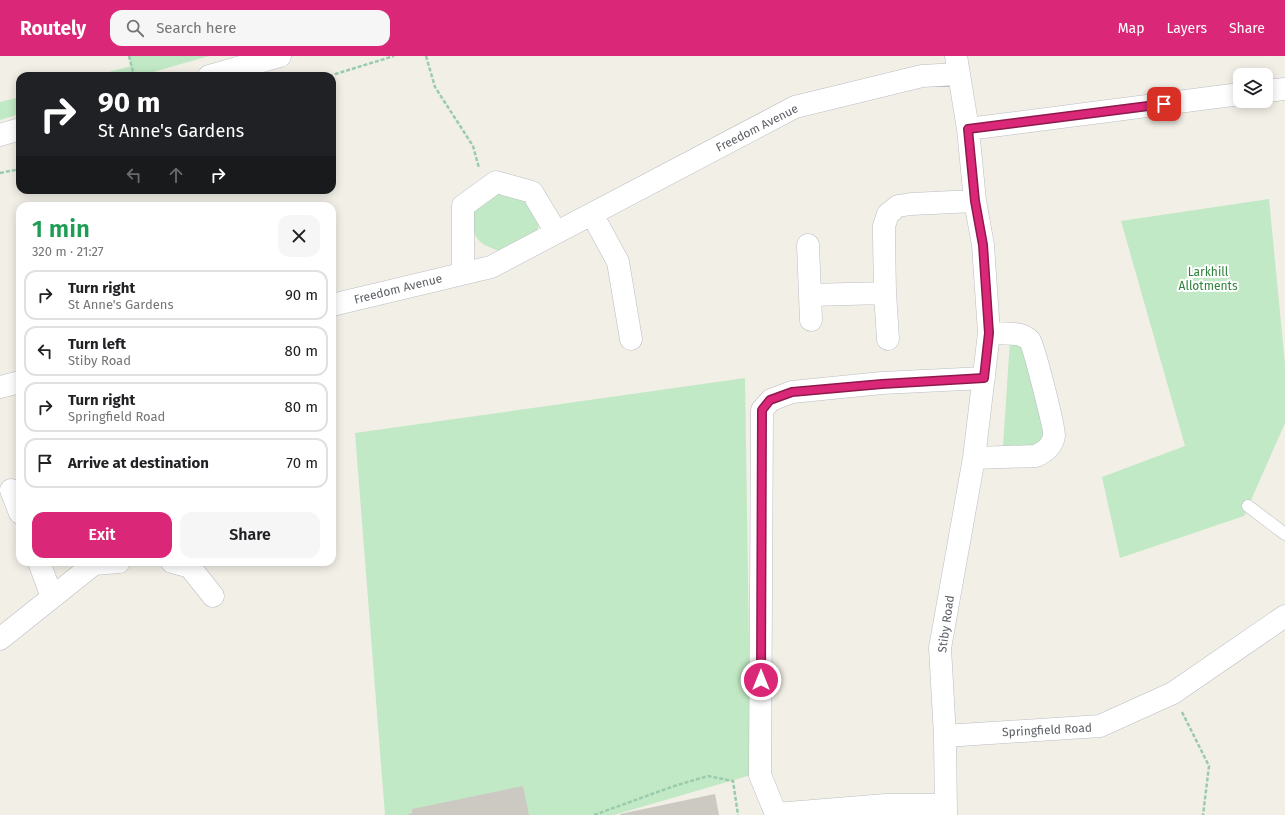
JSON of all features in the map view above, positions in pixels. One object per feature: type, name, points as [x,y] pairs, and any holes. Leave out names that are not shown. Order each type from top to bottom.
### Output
[{"type":"street","points":[[223,72],[280,56]]},
{"type":"street","name":"Stiby Road","points":[[946,810],[945,736],[940,648],[974,458],[989,333],[983,245],[975,201],[968,129],[957,65]]},
{"type":"street","name":"Freedom Avenue","points":[[336,304],[491,266],[795,107],[922,76],[957,65]]},
{"type":"street","points":[[1273,90],[1285,89]]},
{"type":"street","points":[[968,129],[1233,95]]},
{"type":"street","points":[[0,135],[16,131]]},
{"type":"street","points":[[463,273],[463,206],[496,182],[532,192],[556,232]]},
{"type":"street","points":[[888,339],[885,292],[884,226],[888,214],[898,206],[911,204],[975,201]]},
{"type":"street","points":[[592,214],[618,262],[631,339]]},
{"type":"street","points":[[808,245],[811,320]]},
{"type":"street","points":[[810,295],[885,292]]},
{"type":"street","points":[[974,458],[1036,456],[1043,453],[1052,444],[1054,436],[1054,430],[1044,389],[1030,341],[1019,334],[989,333]]},
{"type":"street","points":[[946,810],[886,805],[776,814],[760,775],[762,410],[770,400],[792,392],[882,384],[984,378]]},
{"type":"street","points":[[0,386],[16,383]]},
{"type":"street","points":[[11,490],[16,503]]},
{"type":"street","points":[[40,566],[52,597]]},
{"type":"street","points":[[0,639],[91,566]]},
{"type":"street","points":[[186,566],[190,567],[213,596]]},
{"type":"street","name":"Springfield Road","points":[[945,736],[1100,726],[1173,693],[1285,616]]},
{"type":"lane","points":[[1248,506],[1285,534]]},
{"type":"path","points":[[129,56],[133,72]]},
{"type":"path","points":[[336,74],[394,56]]},
{"type":"path","points":[[426,56],[436,87],[475,151]]},
{"type":"path","points":[[0,173],[16,170]]},
{"type":"path","points":[[1173,693],[1209,766],[1203,815]]},
{"type":"path","points":[[594,815],[674,786],[708,776],[733,781],[738,815]]},
{"type":"green space","points":[[129,56],[209,56],[153,72],[109,72],[131,66]]},
{"type":"green space","points":[[16,98],[16,115],[0,120],[0,102]]},
{"type":"green space","points":[[521,184],[540,223],[536,233],[500,251],[491,248],[479,240],[475,235],[472,222],[471,205]]},
{"type":"green space","name":"Larkhill Allotments","points":[[1269,199],[1285,364],[1285,423],[1244,516],[1120,558],[1102,477],[1185,446],[1121,221]]},
{"type":"green space","points":[[1010,340],[1020,341],[1047,431],[1039,445],[1003,447]]},
{"type":"green space","points":[[745,378],[751,775],[614,815],[385,815],[355,433]]},
{"type":"building","points":[[523,786],[529,815],[406,815],[412,813],[412,809]]},
{"type":"building","points":[[715,794],[719,815],[620,815],[620,814]]},
{"type":"route","points":[[761,680],[762,410],[770,400],[792,392],[882,384],[984,378],[989,333],[983,245],[975,201],[968,129],[1164,104]]}]
